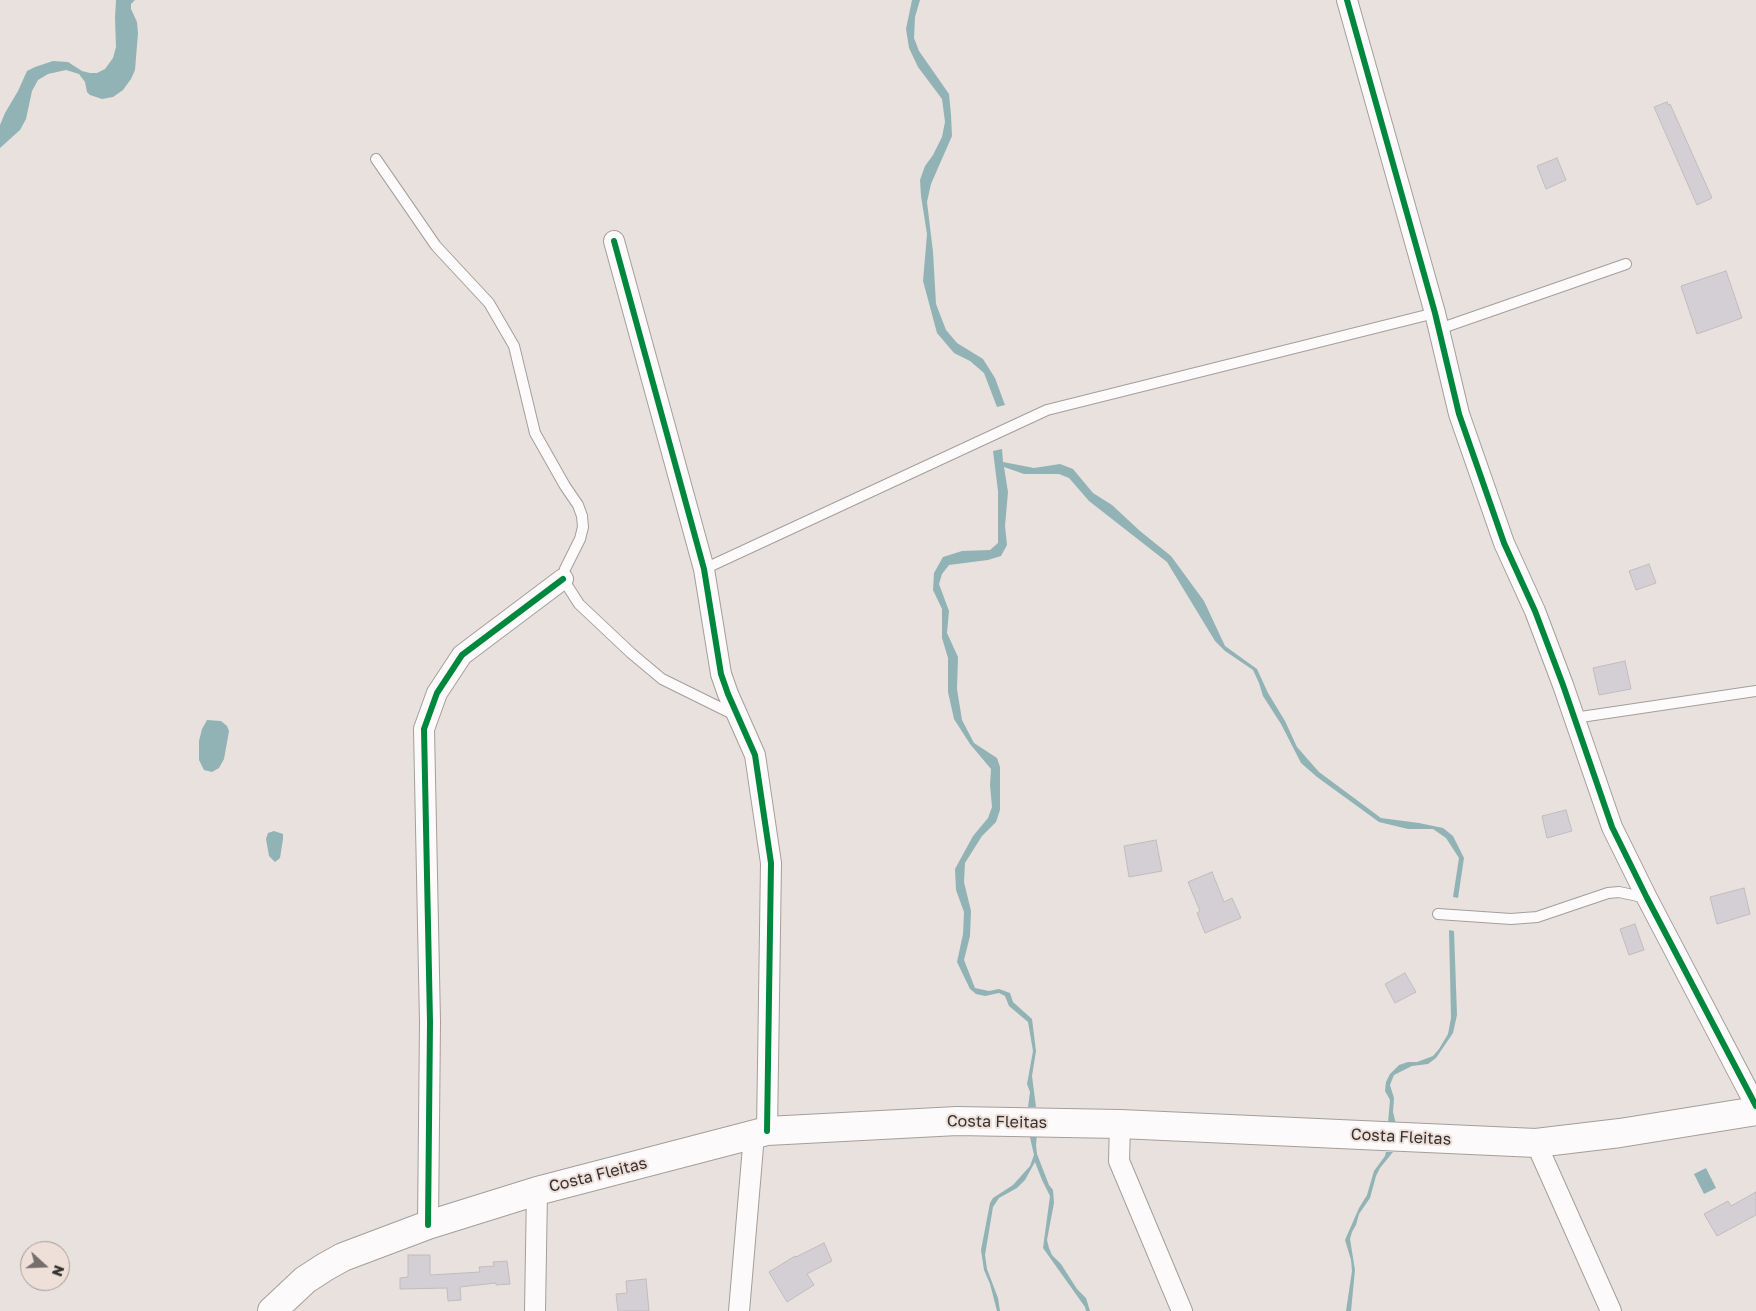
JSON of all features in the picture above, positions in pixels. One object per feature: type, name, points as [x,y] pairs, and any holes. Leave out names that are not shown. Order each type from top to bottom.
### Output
[{"type":"main road","name":"Costa Fleitas","points":[[272,1311],[305,1280],[325,1267],[343,1257],[428,1224],[537,1191],[760,1133],[957,1121],[1120,1124],[1536,1144],[1620,1133],[1756,1111]]},
{"type":"street","points":[[1347,0],[1437,321],[1459,414],[1504,543],[1535,611],[1563,685],[1612,827],[1756,1106]]},
{"type":"street","points":[[614,241],[704,569],[721,674],[754,755],[771,862],[760,1133],[738,1311]]},
{"type":"street","points":[[428,1224],[430,1022],[424,729],[437,693],[462,655],[563,579]]},
{"type":"street","points":[[1120,1124],[1120,1161],[1182,1311]]},
{"type":"street","points":[[1536,1144],[1611,1311]]},
{"type":"street","points":[[535,1311],[537,1191]]},
{"type":"lane","points":[[376,159],[436,246],[489,303],[514,346],[535,433],[578,505],[582,516],[580,539],[564,569],[563,579],[579,604],[662,679],[738,716]]},
{"type":"lane","points":[[704,569],[1047,410],[1437,321],[1626,264]]},
{"type":"lane","points":[[1574,718],[1756,691]]},
{"type":"lane","points":[[1438,914],[1511,919],[1537,917],[1608,893],[1619,892],[1647,898]]},
{"type":"water","points":[[116,0],[135,0],[131,4],[131,9],[137,22],[138,33],[135,70],[123,90],[113,97],[102,99],[87,92],[85,82],[79,74],[66,70],[48,74],[38,80],[32,91],[26,119],[20,130],[0,148],[0,125],[27,71],[53,61],[68,62],[82,71],[90,73],[97,73],[105,69],[113,58],[116,47]]},
{"type":"water","points":[[912,0],[920,0],[915,17],[914,38],[919,51],[949,94],[951,115],[952,136],[931,184],[927,202],[933,252],[936,304],[946,330],[957,343],[983,359],[995,378],[1005,405],[997,407],[984,373],[970,361],[954,353],[937,333],[923,281],[927,234],[920,180],[925,166],[942,137],[945,122],[942,99],[918,67],[909,48],[906,29]]},
{"type":"water","points":[[1002,449],[1003,462],[1034,468],[1060,464],[1073,469],[1093,493],[1112,505],[1171,556],[1204,601],[1225,646],[1257,669],[1297,747],[1319,772],[1381,818],[1443,828],[1453,836],[1464,858],[1458,898],[1453,897],[1459,858],[1446,838],[1433,829],[1408,829],[1379,822],[1317,777],[1301,763],[1281,724],[1263,696],[1253,670],[1225,651],[1215,641],[1167,562],[1089,501],[1069,478],[1059,474],[1024,474],[1004,467],[1008,492],[1005,526],[1007,545],[1001,556],[988,560],[949,565],[942,574],[939,584],[949,611],[947,633],[958,657],[957,689],[962,720],[974,743],[997,758],[1000,767],[1000,810],[996,822],[982,836],[965,863],[964,882],[971,911],[970,936],[964,960],[975,988],[989,991],[999,989],[1010,993],[1013,1002],[1032,1019],[1036,1051],[1032,1076],[1036,1107],[1028,1107],[1030,1092],[1027,1084],[1033,1051],[1028,1022],[1009,1006],[1005,996],[999,993],[985,996],[976,994],[970,989],[957,962],[963,934],[964,912],[956,890],[955,869],[973,836],[988,818],[992,807],[991,769],[970,744],[954,719],[948,692],[948,658],[942,638],[942,609],[933,590],[934,573],[943,557],[962,551],[990,550],[998,543],[998,491],[993,451]]},
{"type":"water","points":[[207,720],[221,721],[227,726],[229,731],[224,759],[219,768],[212,772],[204,770],[199,760],[199,741]]},
{"type":"water","points":[[274,831],[283,834],[280,858],[275,862],[269,856],[266,839],[268,833]]},
{"type":"water","points":[[1449,930],[1454,931],[1457,1015],[1453,1033],[1436,1058],[1428,1064],[1412,1066],[1394,1075],[1390,1085],[1394,1098],[1393,1112],[1396,1124],[1388,1123],[1390,1100],[1385,1091],[1386,1082],[1390,1074],[1399,1065],[1417,1062],[1433,1056],[1448,1034],[1451,1018]]},
{"type":"water","points":[[1029,1133],[1037,1134],[1037,1154],[1049,1185],[1053,1190],[1054,1203],[1047,1240],[1049,1248],[1077,1289],[1086,1298],[1090,1311],[1086,1311],[1043,1248],[1050,1196],[1035,1162],[1025,1180],[1017,1188],[999,1198],[993,1207],[985,1255],[987,1269],[998,1298],[1000,1311],[997,1311],[984,1270],[981,1250],[990,1203],[993,1198],[1013,1185],[1030,1166],[1034,1155]]},
{"type":"water","points":[[1386,1152],[1393,1152],[1376,1176],[1370,1198],[1359,1214],[1350,1239],[1355,1270],[1351,1311],[1346,1311],[1352,1271],[1345,1240],[1367,1195],[1374,1171]]},
{"type":"water","points":[[1706,1168],[1716,1188],[1704,1194],[1694,1174]]},
{"type":"building","points":[[1667,102],[1668,105],[1670,104],[1712,198],[1697,205],[1654,107]]},
{"type":"building","points":[[1557,158],[1566,180],[1546,189],[1537,166]]},
{"type":"building","points":[[1726,271],[1742,318],[1697,334],[1681,286]]},
{"type":"building","points":[[1649,564],[1656,583],[1636,590],[1629,571]]},
{"type":"building","points":[[1625,661],[1631,689],[1599,695],[1593,668]]},
{"type":"building","points":[[1566,810],[1572,831],[1547,838],[1542,816]]},
{"type":"building","points":[[1156,840],[1162,871],[1129,877],[1124,846]]},
{"type":"building","points":[[1212,872],[1224,902],[1232,898],[1241,918],[1205,933],[1197,913],[1200,911],[1188,882]]},
{"type":"building","points":[[1744,888],[1750,914],[1717,924],[1710,897]]},
{"type":"building","points":[[1635,924],[1644,950],[1629,955],[1620,929]]},
{"type":"building","points":[[1405,973],[1416,992],[1395,1003],[1385,984]]},
{"type":"building","points":[[1756,1192],[1756,1215],[1717,1236],[1704,1214],[1728,1201],[1731,1206]]},
{"type":"building","points":[[824,1243],[832,1261],[807,1274],[814,1285],[787,1302],[769,1272],[795,1256]]},
{"type":"building","points":[[408,1255],[430,1255],[430,1275],[480,1272],[479,1267],[494,1266],[493,1262],[507,1261],[510,1284],[496,1285],[496,1283],[460,1287],[461,1300],[448,1301],[447,1288],[400,1289],[400,1278],[408,1277]]},
{"type":"building","points":[[646,1279],[649,1311],[618,1311],[616,1294],[627,1293],[626,1281]]},
{"type":"cycle path","points":[[1347,0],[1435,313],[1459,414],[1504,543],[1535,611],[1563,685],[1612,827],[1756,1106]]},
{"type":"cycle path","points":[[614,241],[704,569],[721,674],[755,755],[771,863],[767,1131]]},
{"type":"cycle path","points":[[428,1225],[430,1022],[424,729],[437,693],[462,655],[563,579]]}]
